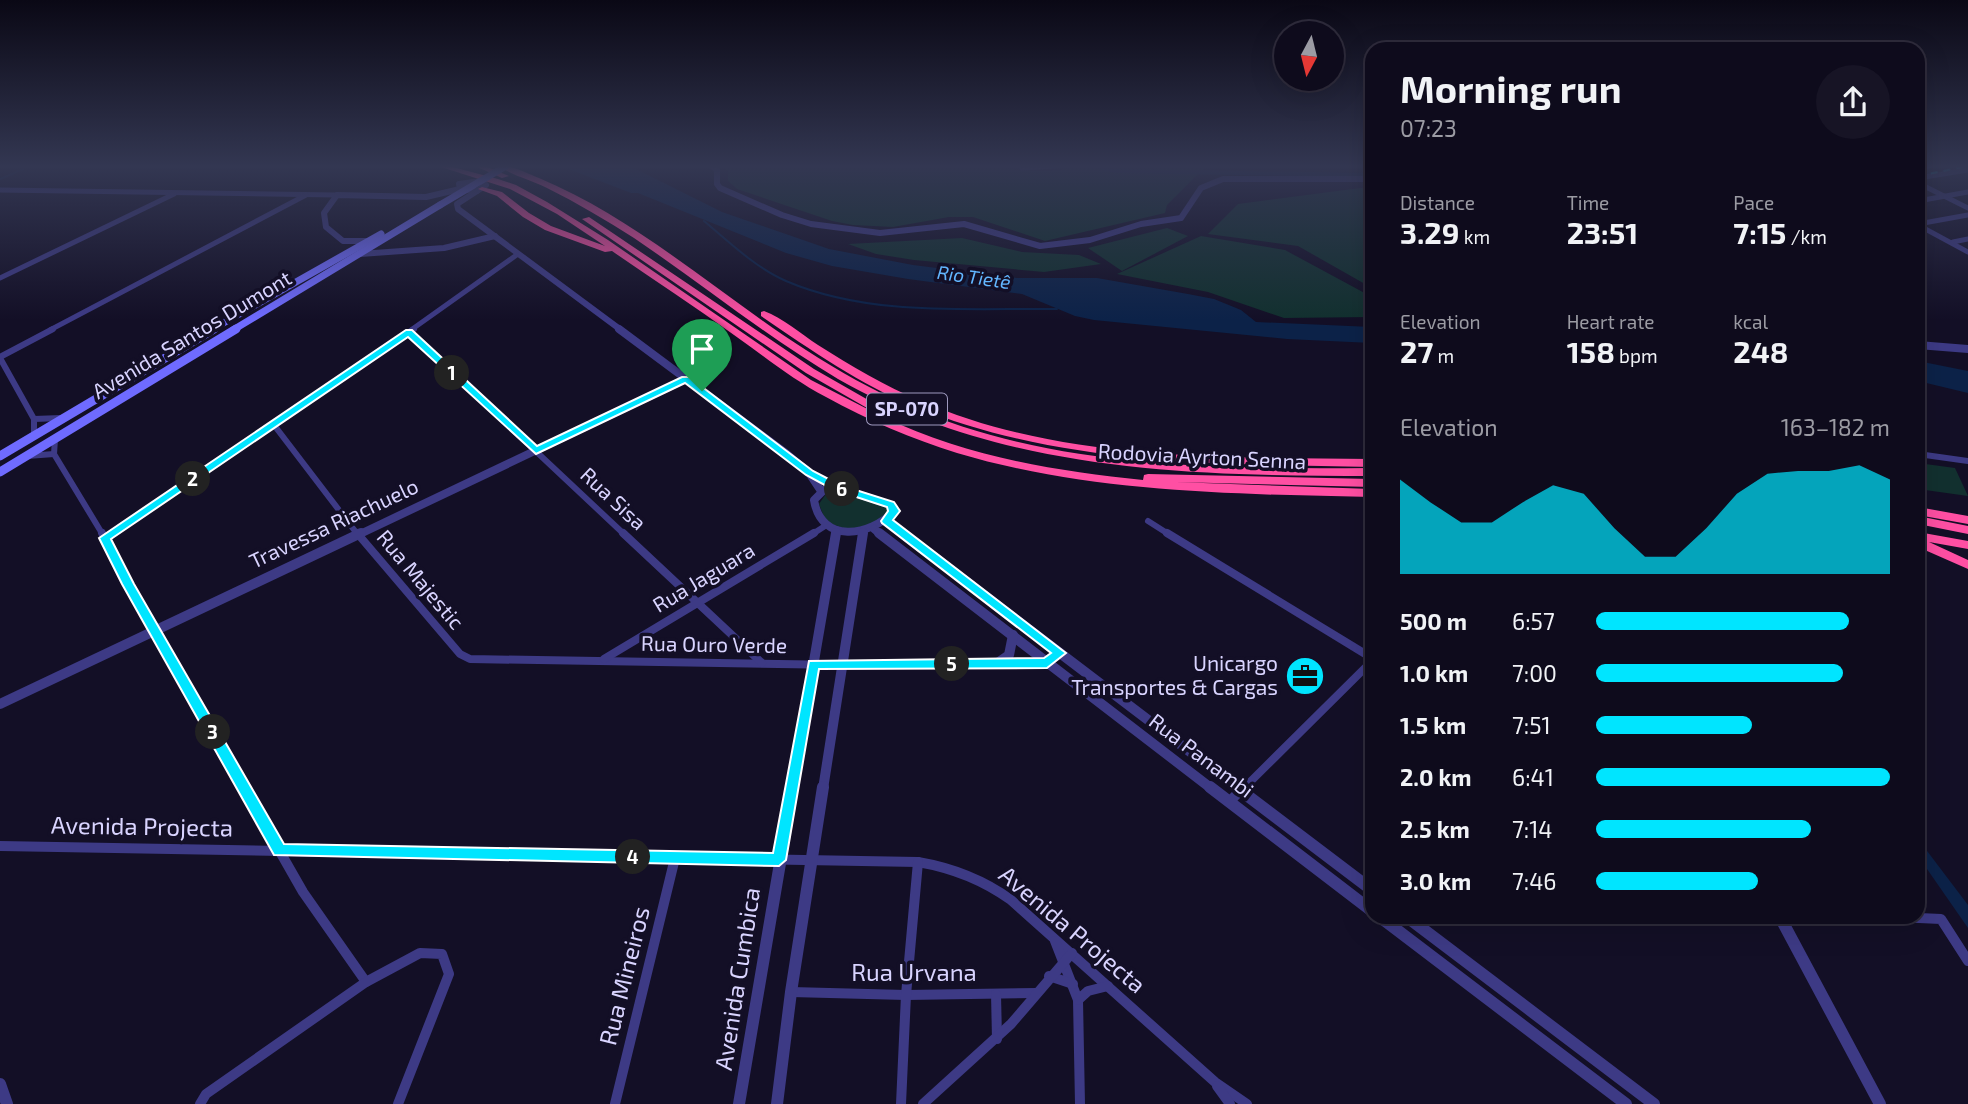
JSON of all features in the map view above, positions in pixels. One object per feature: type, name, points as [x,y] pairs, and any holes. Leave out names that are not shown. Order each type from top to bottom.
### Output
[{"type":"highway","points":[[530,218],[554,233],[600,246],[632,261]]},
{"type":"highway","points":[[534,218],[550,228],[569,226],[571,220]]},
{"type":"highway","points":[[567,218],[694,302],[816,388],[862,413],[928,439],[998,461],[1145,486],[1365,493]]},
{"type":"highway","name":"Rodovia Ayrton Senna","points":[[582,218],[843,392],[892,417],[963,443],[1051,466],[1122,476],[1365,483]]},
{"type":"highway","name":"Rodovia Ayrton Senna","points":[[604,218],[843,377],[907,409],[946,424],[1021,446],[1111,463],[1171,468],[1365,472]]},
{"type":"highway","name":"Rodovia Ayrton Senna","points":[[615,218],[843,366],[897,395],[954,418],[1034,440],[1108,454],[1191,460],[1365,463]]},
{"type":"highway","points":[[678,281],[738,328],[746,339]]},
{"type":"highway","points":[[1925,509],[1968,517]]},
{"type":"highway","points":[[1925,521],[1968,530]]},
{"type":"highway","points":[[1925,530],[1968,538]]},
{"type":"highway","points":[[1925,537],[1968,545]]},
{"type":"highway","points":[[1925,545],[1968,565]]},
{"type":"main road","points":[[400,227],[417,218]]},
{"type":"main road","name":"Avenida Santos Dumont","points":[[0,472],[400,227]]},
{"type":"main road","name":"Avenida Santos Dumont","points":[[0,456],[340,255],[400,227]]},
{"type":"street","points":[[0,278],[125,218]]},
{"type":"street","points":[[34,437],[34,419],[0,358],[264,218]]},
{"type":"street","points":[[324,218],[330,232],[343,241],[346,247],[340,255]]},
{"type":"street","points":[[470,218],[809,473],[836,487],[891,505],[894,511],[886,521],[868,530],[830,528],[819,520],[814,500],[821,491],[836,487]]},
{"type":"street","points":[[790,218],[811,224],[880,233],[964,224],[1021,242],[1047,246],[1090,240],[1141,224],[1181,218]]},
{"type":"street","points":[[1925,224],[1955,218]]},
{"type":"street","points":[[1925,228],[1968,252]]},
{"type":"street","points":[[355,256],[382,251],[433,250],[495,236]]},
{"type":"street","points":[[382,251],[378,246],[383,239]]},
{"type":"street","points":[[1952,242],[1968,239]]},
{"type":"street","points":[[343,241],[366,241]]},
{"type":"street","points":[[105,538],[274,425],[518,254]]},
{"type":"street","name":"Rua Sisa","points":[[409,332],[762,663]]},
{"type":"street","points":[[1925,346],[1968,349]]},
{"type":"street","name":"Travessa Riachuelo","points":[[0,704],[686,379]]},
{"type":"street","points":[[34,419],[68,416]]},
{"type":"street","name":"Rua Majestic","points":[[274,425],[358,534],[465,657]]},
{"type":"street","points":[[55,439],[54,454],[105,538],[279,851],[303,892],[366,982]]},
{"type":"street","points":[[27,456],[54,454]]},
{"type":"street","points":[[1925,455],[1968,461]]},
{"type":"street","points":[[809,473],[821,491]]},
{"type":"street","name":"Rua Panambi","points":[[886,521],[1365,885]]},
{"type":"street","points":[[1148,521],[1365,656]]},
{"type":"street","name":"Rua Jaguara","points":[[602,661],[697,601],[830,528]]},
{"type":"street","name":"Avenida Cumbica","points":[[739,1104],[814,664],[830,528]]},
{"type":"street","points":[[777,1104],[791,992],[843,665],[868,530]]},
{"type":"street","name":"Rua Panambi","points":[[868,530],[1013,635],[1365,906]]},
{"type":"street","points":[[996,664],[1009,655],[1013,635]]},
{"type":"street","points":[[1047,663],[1060,653]]},
{"type":"street","name":"Rua Ouro Verde","points":[[465,657],[508,661],[843,665],[1047,663]]},
{"type":"street","points":[[1229,802],[1365,664]]},
{"type":"street","name":"Avenida Projecta","points":[[0,846],[918,862],[952,868],[994,887],[1033,918],[1215,1082],[1247,1104]]},
{"type":"street","name":"Rua Mineiros","points":[[615,1104],[676,858]]},
{"type":"street","points":[[901,1104],[906,995],[918,862]]},
{"type":"street","points":[[1925,918],[1941,919],[1968,961]]},
{"type":"street","points":[[1389,924],[1626,1104]]},
{"type":"street","points":[[1416,924],[1654,1104]]},
{"type":"street","points":[[1784,924],[1880,1104]]},
{"type":"street","points":[[1055,940],[1078,1000],[1080,1104]]},
{"type":"street","points":[[200,1104],[206,1094],[366,982],[420,953],[442,954],[449,974],[398,1104]]},
{"type":"street","points":[[923,1104],[997,1039],[1049,976],[1072,953]]},
{"type":"street","points":[[1049,976],[1073,984]]},
{"type":"street","points":[[1078,1000],[1087,991],[1108,986]]},
{"type":"street","name":"Rua Urvana","points":[[791,992],[906,995],[1037,993]]},
{"type":"street","points":[[996,994],[997,1039]]},
{"type":"street","points":[[1215,1082],[1230,1104]]},
{"type":"street","points":[[0,1084],[7,1104]]},
{"type":"green space","points":[[822,218],[946,218],[893,227]]},
{"type":"green space","points":[[975,218],[1146,218],[1045,241]]},
{"type":"green space","points":[[1224,218],[1365,218],[1365,284],[1298,246],[1208,234]]},
{"type":"green space","points":[[1167,228],[1188,236],[1122,271],[1088,248]]},
{"type":"green space","points":[[1201,236],[1285,250],[1365,293],[1365,317],[1284,318],[1208,292],[1117,274]]},
{"type":"green space","points":[[962,238],[1022,252],[1079,255],[1101,264],[1044,272],[914,260],[876,254],[848,244]]},
{"type":"green space","points":[[1925,464],[1955,468],[1968,496],[1925,490]]},
{"type":"green space","points":[[835,490],[887,507],[888,511],[881,521],[849,530],[826,522],[819,504],[828,491]]},
{"type":"water","name":"Rio Tietê","points":[[698,218],[738,218],[829,249],[913,265],[1017,278],[1097,278],[1214,299],[1241,310],[1256,322],[1365,327],[1365,343],[1287,339],[1094,320],[1075,316],[1022,294],[832,266],[786,253]]},
{"type":"water","points":[[1925,362],[1968,371],[1968,393],[1925,383]]},
{"type":"water","points":[[1925,848],[1968,905],[1968,928],[1925,866]]},
{"type":"waterway","points":[[704,221],[764,269],[786,281],[818,292],[851,300],[920,308],[1057,309]]},
{"type":"place","name":"Unicargo Transportes & Cargas","points":[[1305,676]]},
{"type":"route","points":[[409,332],[536,450],[686,379],[702,391],[809,473],[836,487],[891,505],[894,511],[886,521],[1060,653],[1047,663],[814,664],[779,860],[279,851],[128,584],[105,538],[409,332]]}]
